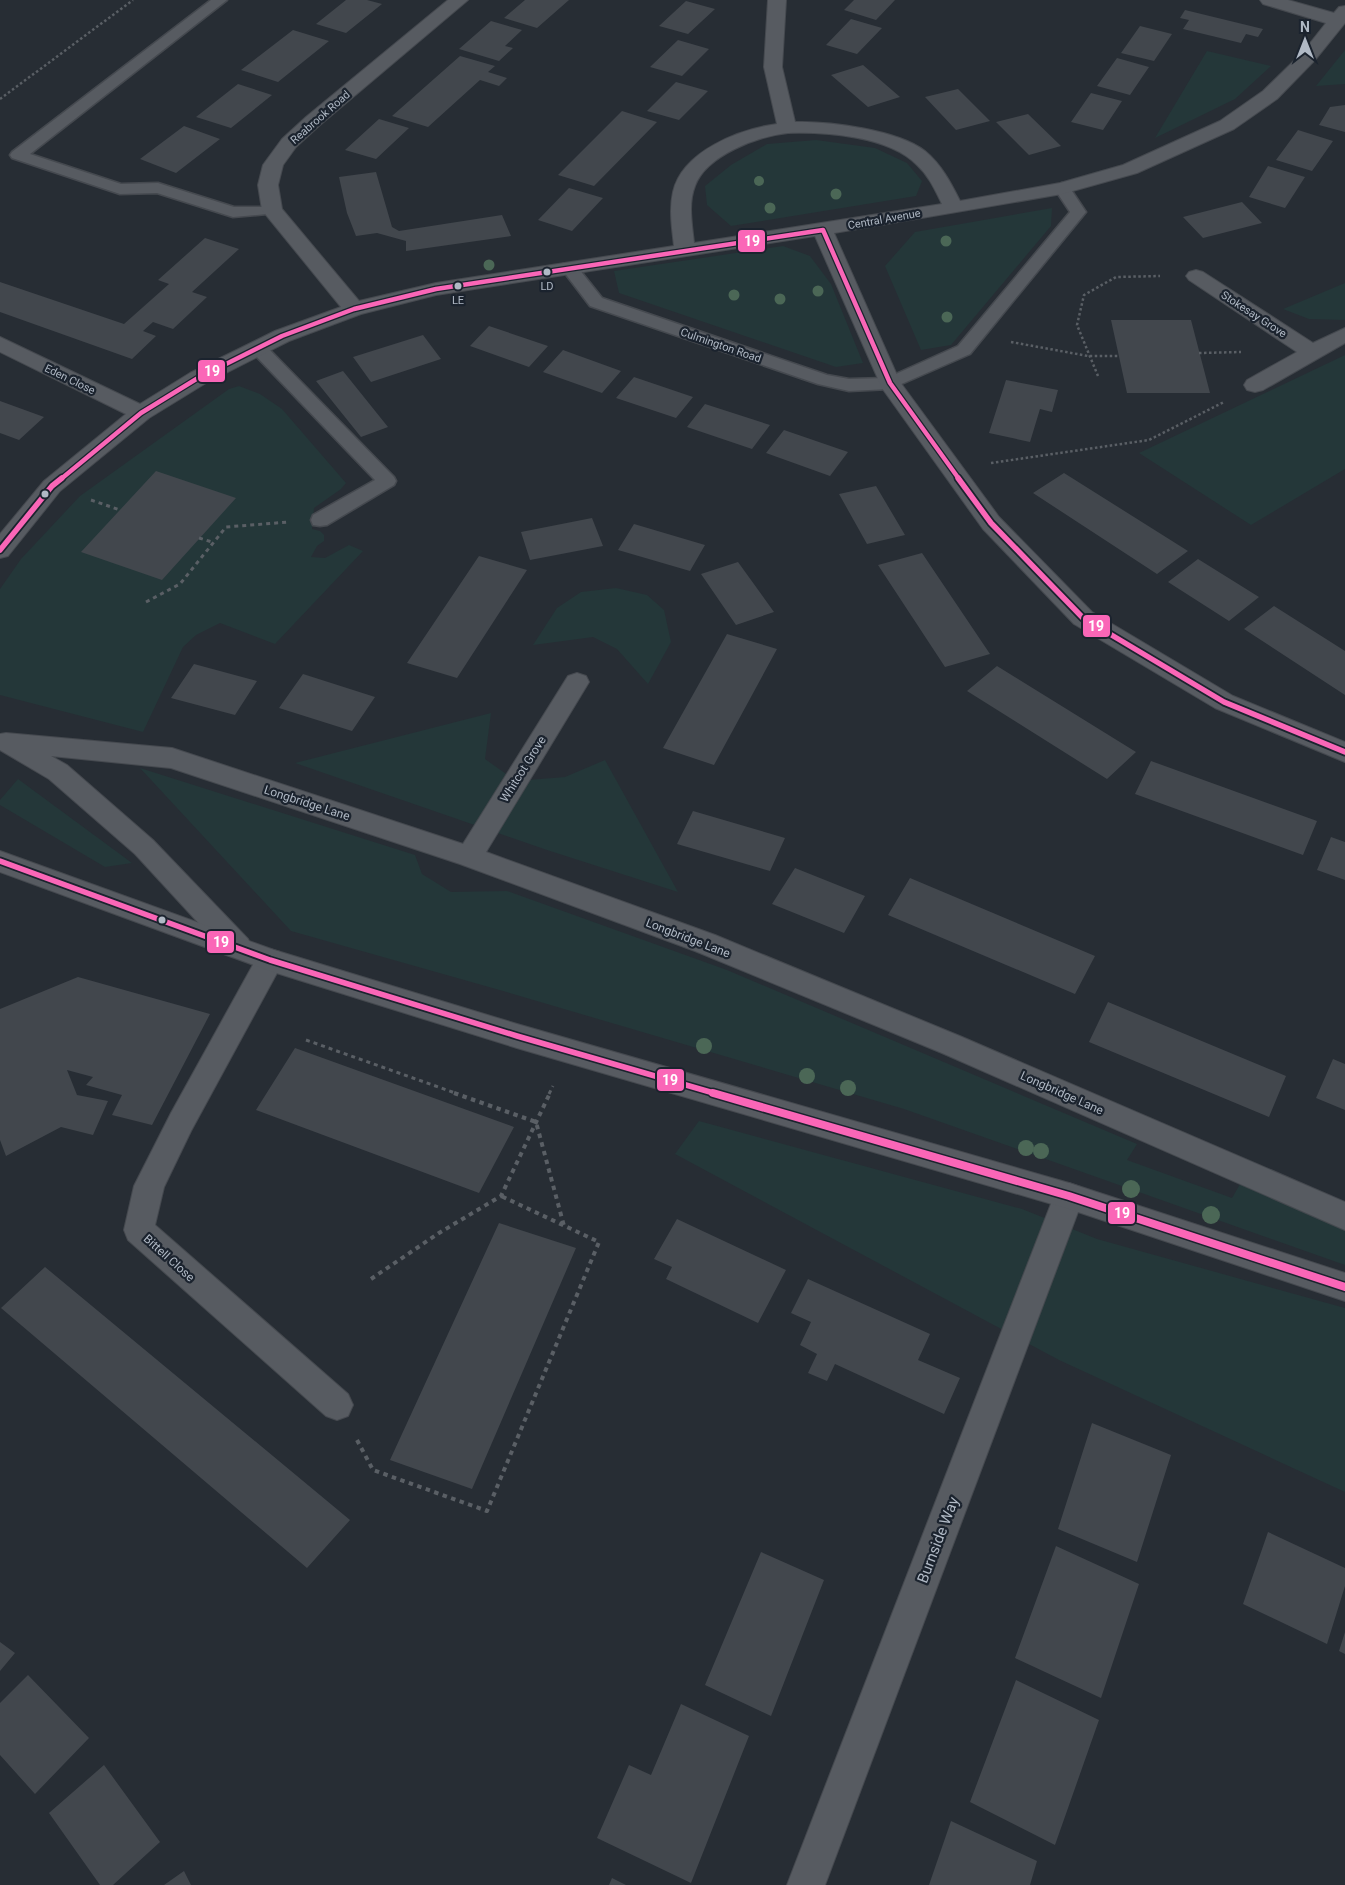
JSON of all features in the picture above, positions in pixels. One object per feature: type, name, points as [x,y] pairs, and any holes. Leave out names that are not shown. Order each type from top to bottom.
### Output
[{"type":"street","name":"Reabrook Road","points":[[272,210],[268,185],[273,165],[289,144],[459,0]]},
{"type":"street","points":[[777,0],[773,67],[788,128]]},
{"type":"street","points":[[1269,0],[1341,16]]},
{"type":"street","name":"Central Avenue","points":[[0,550],[52,486],[141,413],[198,378],[282,336],[354,310],[436,289],[954,208],[1062,188],[1130,169],[1227,125],[1270,95],[1309,56],[1341,16]]},
{"type":"street","points":[[684,250],[682,210],[685,186],[698,166],[729,142],[756,132],[788,128],[832,128],[889,141],[917,154],[934,171],[954,208]]},
{"type":"street","points":[[272,210],[354,310]]},
{"type":"street","points":[[823,230],[890,382],[991,523],[1083,618],[1224,702],[1345,752]]},
{"type":"street","name":"Stokesay Grove","points":[[1196,276],[1312,352]]},
{"type":"street","points":[[1255,385],[1345,335]]},
{"type":"street","name":"Eden Close","points":[[0,344],[141,413]]},
{"type":"street","name":"Whitcot Grove","points":[[469,856],[577,682]]},
{"type":"street","name":"Longbridge Lane","points":[[2,745],[172,758],[469,856],[705,944],[952,1045],[1345,1216]]},
{"type":"street","name":"Longbridge Lane","points":[[2,745],[58,772],[144,847],[238,947]]},
{"type":"street","name":"Longbridge Lane","points":[[0,861],[270,960],[569,1051],[1069,1196],[1345,1287]]},
{"type":"street","name":"Bittell Close","points":[[270,960],[185,1114],[153,1179],[139,1230],[337,1405]]},
{"type":"street","name":"Burnside Way","points":[[806,1885],[1069,1196]]},
{"type":"lane","points":[[220,0],[18,155],[120,189],[158,188],[233,212],[272,210]]},
{"type":"lane","name":"Culmington Road","points":[[569,268],[596,302],[824,380],[849,385],[890,382],[964,350],[1078,212],[1062,188]]},
{"type":"lane","points":[[258,348],[387,481],[320,520]]},
{"type":"path","points":[[0,99],[133,0]]},
{"type":"path","points":[[1098,376],[1088,356],[1077,325],[1084,295],[1116,277],[1196,276]]},
{"type":"path","points":[[976,336],[1088,356],[1118,356]]},
{"type":"path","points":[[952,469],[1149,440],[1255,385]]},
{"type":"path","points":[[146,602],[180,584],[226,527],[320,520]]},
{"type":"path","points":[[199,538],[212,542]]},
{"type":"path","points":[[306,1040],[536,1122]]},
{"type":"path","points":[[371,1279],[439,1232],[501,1196],[569,1051]]},
{"type":"path","points":[[536,1122],[564,1227]]},
{"type":"path","points":[[337,1405],[374,1470],[487,1511],[599,1242],[501,1196]]},
{"type":"shaded area","points":[[1345,50],[1345,84],[1316,86]]},
{"type":"shaded area","points":[[1207,51],[1271,66],[1235,99],[1155,138]]},
{"type":"shaded area","points":[[816,140],[875,148],[907,163],[922,181],[916,196],[731,226],[707,205],[705,186],[731,165],[767,144]]},
{"type":"shaded area","points":[[1052,208],[1051,226],[951,345],[921,350],[885,266],[915,232]]},
{"type":"shaded area","points":[[783,246],[810,256],[831,284],[863,363],[836,367],[619,293],[614,271]]},
{"type":"shaded area","points":[[1345,283],[1345,320],[1309,319],[1283,309]]},
{"type":"shaded area","points":[[1345,355],[1345,469],[1251,525],[1139,453]]},
{"type":"shaded area","points":[[239,386],[260,394],[282,409],[346,483],[341,489],[314,508],[312,529],[320,531],[324,535],[324,541],[317,546],[311,557],[325,558],[349,545],[363,551],[275,644],[220,623],[196,635],[183,647],[143,732],[0,695],[0,589],[21,559],[80,496],[229,389]]},
{"type":"shaded area","points":[[616,588],[647,595],[664,610],[671,642],[648,684],[617,649],[593,637],[533,645],[557,608],[581,592]]},
{"type":"shaded area","points":[[491,713],[485,759],[516,781],[565,777],[605,760],[678,892],[547,850],[295,763]]},
{"type":"shaded area","points":[[140,768],[415,855],[422,874],[451,892],[507,891],[727,970],[1137,1144],[1127,1160],[1232,1198],[1246,1174],[1345,1216],[1345,1265],[904,1109],[291,931]]},
{"type":"shaded area","points":[[18,779],[132,863],[105,867],[0,805],[0,800]]},
{"type":"shaded area","points":[[699,1121],[1022,1209],[1097,1239],[1345,1308],[1345,1492],[1059,1360],[675,1154]]},
{"type":"building","points":[[346,0],[367,0],[382,4],[346,33],[316,24]]},
{"type":"building","points":[[525,0],[569,0],[537,28],[504,18]]},
{"type":"building","points":[[854,0],[895,0],[876,20],[844,10]]},
{"type":"building","points":[[686,1],[715,9],[688,34],[659,26]]},
{"type":"building","points":[[1185,10],[1263,29],[1258,37],[1246,34],[1241,43],[1183,29],[1189,20],[1180,18]]},
{"type":"building","points":[[851,19],[882,28],[857,54],[826,45]]},
{"type":"building","points":[[491,21],[522,30],[505,46],[513,48],[499,61],[459,49]]},
{"type":"building","points":[[1140,26],[1172,34],[1154,61],[1121,53]]},
{"type":"building","points":[[293,30],[329,41],[278,82],[241,70]]},
{"type":"building","points":[[678,40],[709,49],[682,76],[650,67]]},
{"type":"building","points":[[460,56],[495,66],[488,72],[507,78],[499,86],[480,80],[428,127],[392,116]]},
{"type":"building","points":[[1117,58],[1149,67],[1130,95],[1097,86]]},
{"type":"building","points":[[863,65],[900,97],[868,107],[831,75]]},
{"type":"building","points":[[676,82],[708,91],[679,120],[647,111]]},
{"type":"building","points":[[238,84],[272,95],[231,128],[196,117]]},
{"type":"building","points":[[958,89],[990,121],[956,130],[925,97]]},
{"type":"building","points":[[1091,93],[1122,101],[1103,130],[1071,122]]},
{"type":"building","points":[[1345,105],[1345,132],[1319,125],[1330,107]]},
{"type":"building","points":[[622,111],[657,122],[594,186],[558,175]]},
{"type":"building","points":[[1028,114],[1061,146],[1029,155],[996,122]]},
{"type":"building","points":[[379,119],[409,128],[376,159],[345,150]]},
{"type":"building","points":[[184,126],[220,139],[176,173],[140,159]]},
{"type":"building","points":[[1298,130],[1333,141],[1312,171],[1276,160]]},
{"type":"building","points":[[1268,166],[1305,177],[1285,208],[1249,197]]},
{"type":"building","points":[[376,172],[392,227],[399,231],[502,215],[511,236],[406,251],[406,241],[377,233],[356,236],[347,213],[339,177]]},
{"type":"building","points":[[569,188],[603,198],[572,231],[538,220]]},
{"type":"building","points":[[1242,202],[1262,223],[1203,238],[1183,217]]},
{"type":"building","points":[[205,238],[239,249],[192,292],[207,297],[173,329],[153,322],[143,331],[156,336],[132,359],[0,312],[0,282],[124,324],[169,284],[158,280]]},
{"type":"building","points":[[1111,320],[1191,320],[1210,393],[1127,393]]},
{"type":"building","points":[[489,326],[548,346],[529,367],[470,346]]},
{"type":"building","points":[[423,335],[441,359],[371,382],[353,357]]},
{"type":"building","points":[[563,350],[621,371],[602,393],[543,372]]},
{"type":"building","points":[[343,371],[388,427],[361,437],[316,381]]},
{"type":"building","points":[[634,377],[693,397],[676,418],[616,398]]},
{"type":"building","points":[[1006,380],[1058,390],[1052,412],[1040,409],[1030,442],[989,433]]},
{"type":"building","points":[[0,401],[44,417],[19,440],[0,433]]},
{"type":"building","points":[[705,404],[770,425],[752,449],[687,427]]},
{"type":"building","points":[[784,430],[848,452],[830,476],[766,453]]},
{"type":"building","points":[[156,471],[236,498],[162,580],[81,552]]},
{"type":"building","points":[[1064,473],[1188,551],[1157,574],[1033,493]]},
{"type":"building","points":[[876,486],[905,535],[867,544],[839,494]]},
{"type":"building","points":[[592,518],[603,546],[530,560],[521,532]]},
{"type":"building","points":[[634,524],[705,545],[690,571],[618,550]]},
{"type":"building","points":[[922,553],[990,654],[945,667],[878,565]]},
{"type":"building","points":[[479,556],[527,570],[457,678],[407,663]]},
{"type":"building","points":[[1198,559],[1259,597],[1229,621],[1168,582]]},
{"type":"building","points":[[738,562],[774,612],[736,625],[701,574]]},
{"type":"building","points":[[1274,606],[1345,651],[1345,695],[1244,629]]},
{"type":"building","points":[[727,634],[777,649],[714,765],[663,748]]},
{"type":"building","points":[[194,664],[257,681],[235,715],[171,698]]},
{"type":"building","points":[[997,666],[1136,752],[1107,779],[967,691]]},
{"type":"building","points":[[303,674],[375,697],[352,731],[279,708]]},
{"type":"building","points":[[1151,761],[1317,821],[1303,855],[1135,794]]},
{"type":"building","points":[[693,811],[785,838],[770,871],[677,844]]},
{"type":"building","points":[[1331,837],[1345,842],[1345,880],[1317,870]]},
{"type":"building","points":[[795,868],[865,896],[844,933],[772,904]]},
{"type":"building","points":[[910,878],[1095,956],[1075,994],[888,915]]},
{"type":"building","points":[[78,977],[210,1014],[152,1125],[112,1115],[122,1095],[86,1085],[93,1077],[67,1070],[77,1095],[108,1101],[93,1135],[61,1127],[6,1156],[0,1140],[0,1009]]},
{"type":"building","points":[[1108,1002],[1286,1076],[1269,1117],[1089,1042]]},
{"type":"building","points":[[295,1048],[514,1127],[479,1193],[256,1110]]},
{"type":"building","points":[[1333,1059],[1345,1064],[1345,1110],[1316,1098]]},
{"type":"building","points":[[677,1219],[786,1270],[758,1323],[666,1279],[672,1267],[654,1259]]},
{"type":"building","points":[[499,1223],[576,1248],[472,1489],[390,1460]]},
{"type":"building","points":[[45,1267],[350,1520],[307,1568],[1,1308]]},
{"type":"building","points":[[808,1279],[930,1334],[918,1360],[960,1378],[944,1414],[835,1364],[827,1381],[808,1373],[817,1354],[800,1345],[811,1322],[791,1313]]},
{"type":"building","points":[[1092,1423],[1171,1455],[1137,1562],[1058,1529]]},
{"type":"building","points":[[1268,1532],[1345,1568],[1345,1586],[1327,1644],[1243,1604]]},
{"type":"building","points":[[1056,1546],[1139,1584],[1101,1698],[1015,1658]]},
{"type":"building","points":[[761,1552],[824,1580],[771,1716],[705,1685]]},
{"type":"building","points":[[1345,1632],[1345,1654],[1339,1651]]},
{"type":"building","points":[[0,1642],[15,1653],[0,1671]]},
{"type":"building","points":[[28,1675],[89,1738],[35,1794],[0,1755],[0,1703]]},
{"type":"building","points":[[1016,1680],[1099,1720],[1055,1845],[970,1802]]},
{"type":"building","points":[[681,1704],[749,1736],[691,1883],[597,1838],[629,1765],[651,1775]]},
{"type":"building","points":[[104,1765],[160,1842],[113,1885],[100,1885],[49,1813]]},
{"type":"building","points":[[951,1821],[1037,1861],[1030,1885],[929,1885]]},
{"type":"building","points":[[184,1871],[191,1885],[164,1885]]},
{"type":"building","points":[[612,1878],[626,1885],[609,1885]]},
{"type":"transit line","name":"19","points":[[0,550],[52,486],[141,413],[198,378],[282,336],[354,309],[436,289],[823,230],[890,383],[991,523],[1083,618],[1224,702],[1345,752]]},
{"type":"transit line","name":"19","points":[[0,861],[270,960],[517,1036],[1069,1196],[1345,1287]]},
{"type":"place","name":"LD","points":[[547,272]]},
{"type":"place","name":"LE","points":[[458,286]]}]
